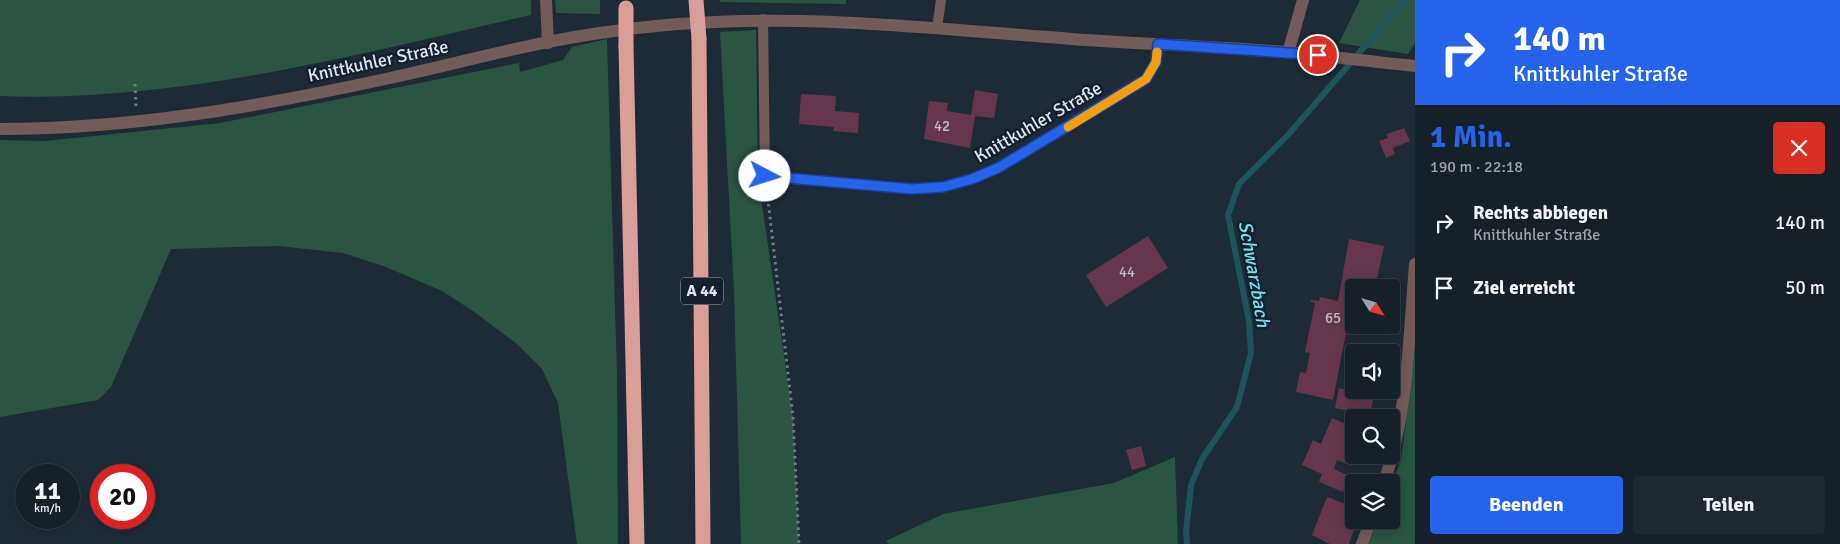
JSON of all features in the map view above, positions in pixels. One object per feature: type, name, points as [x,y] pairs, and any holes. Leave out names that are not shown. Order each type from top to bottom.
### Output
[{"type":"highway","name":"A 44","points":[[696,0],[699,39],[703,544]]},
{"type":"highway","points":[[626,4],[637,544]]},
{"type":"street","points":[[546,0],[548,43]]},
{"type":"street","points":[[1288,53],[1303,0]]},
{"type":"street","name":"Knittkuhler Straße","points":[[0,129],[84,126],[198,114],[392,78],[600,32],[722,20],[850,21],[1288,53],[1415,66]]},
{"type":"street","points":[[1387,474],[1395,450],[1408,352],[1415,264]]},
{"type":"street","points":[[1362,544],[1368,529]]},
{"type":"lane","points":[[937,28],[941,0]]},
{"type":"lane","points":[[763,19],[765,176]]},
{"type":"lane","name":"Knittkuhler Straße","points":[[765,176],[912,189],[943,187],[972,179],[1028,151],[1146,79],[1156,62],[1158,44]]},
{"type":"path","points":[[126,106],[146,104]]},
{"type":"path","points":[[765,176],[793,417],[800,544]]},
{"type":"green space","points":[[0,0],[531,0],[531,15],[334,60],[201,84],[134,92],[67,96],[0,96]]},
{"type":"green space","points":[[555,0],[600,0],[600,14],[556,13]]},
{"type":"green space","points":[[720,0],[846,0],[846,4],[720,2]]},
{"type":"green space","points":[[1360,0],[1415,0],[1415,43],[1408,54],[1339,43]]},
{"type":"green space","points":[[756,30],[758,177],[793,417],[799,544],[741,544],[734,291],[720,32]]},
{"type":"green space","points":[[607,39],[617,376],[618,544],[577,544],[558,403],[542,369],[517,344],[473,311],[442,291],[386,267],[343,253],[278,246],[171,249],[111,387],[98,400],[0,417],[0,140],[45,141],[220,123],[519,63],[520,72],[563,60],[572,47]]},
{"type":"green space","points":[[1415,349],[1415,544],[1369,544],[1375,529],[1400,529],[1400,474],[1396,474],[1401,460]]},
{"type":"green space","points":[[1175,457],[1178,544],[889,544],[886,541],[943,514],[1114,483]]},
{"type":"building","points":[[975,90],[998,94],[994,118],[975,116],[970,148],[924,139],[929,101],[948,103],[947,111],[971,115]]},
{"type":"building","points":[[801,94],[836,96],[835,111],[859,113],[858,133],[833,131],[834,127],[799,124]]},
{"type":"building","points":[[1404,128],[1410,141],[1393,148],[1395,154],[1386,158],[1379,141],[1388,138],[1387,134]]},
{"type":"building","points":[[1148,236],[1168,268],[1106,307],[1086,275]]},
{"type":"building","points":[[1349,239],[1384,246],[1377,279],[1345,279],[1346,334],[1333,400],[1296,392],[1300,372],[1306,373],[1310,353],[1305,352],[1315,303],[1311,302],[1311,300],[1319,301],[1320,297],[1338,301]]},
{"type":"building","points":[[1339,388],[1345,389],[1345,399],[1373,399],[1371,409],[1345,410],[1335,408]]},
{"type":"building","points":[[1332,418],[1345,423],[1345,463],[1337,460],[1334,469],[1345,474],[1343,492],[1319,482],[1322,474],[1302,465],[1313,440],[1321,444]]},
{"type":"building","points":[[1141,446],[1146,466],[1132,470],[1126,450]]},
{"type":"building","points":[[1327,497],[1345,504],[1345,529],[1354,529],[1349,544],[1330,544],[1312,535]]},
{"type":"waterway","name":"Schwarzbach","points":[[1187,544],[1186,532],[1191,485],[1202,459],[1237,407],[1251,353],[1249,321],[1228,215],[1239,184],[1288,135],[1405,0]]},
{"type":"slow traffic","points":[[1068,127],[1146,79],[1156,62],[1157,52]]},
{"type":"route","points":[[765,176],[912,189],[943,187],[972,179],[998,168],[1146,79],[1156,62],[1158,44],[1318,55]]}]
